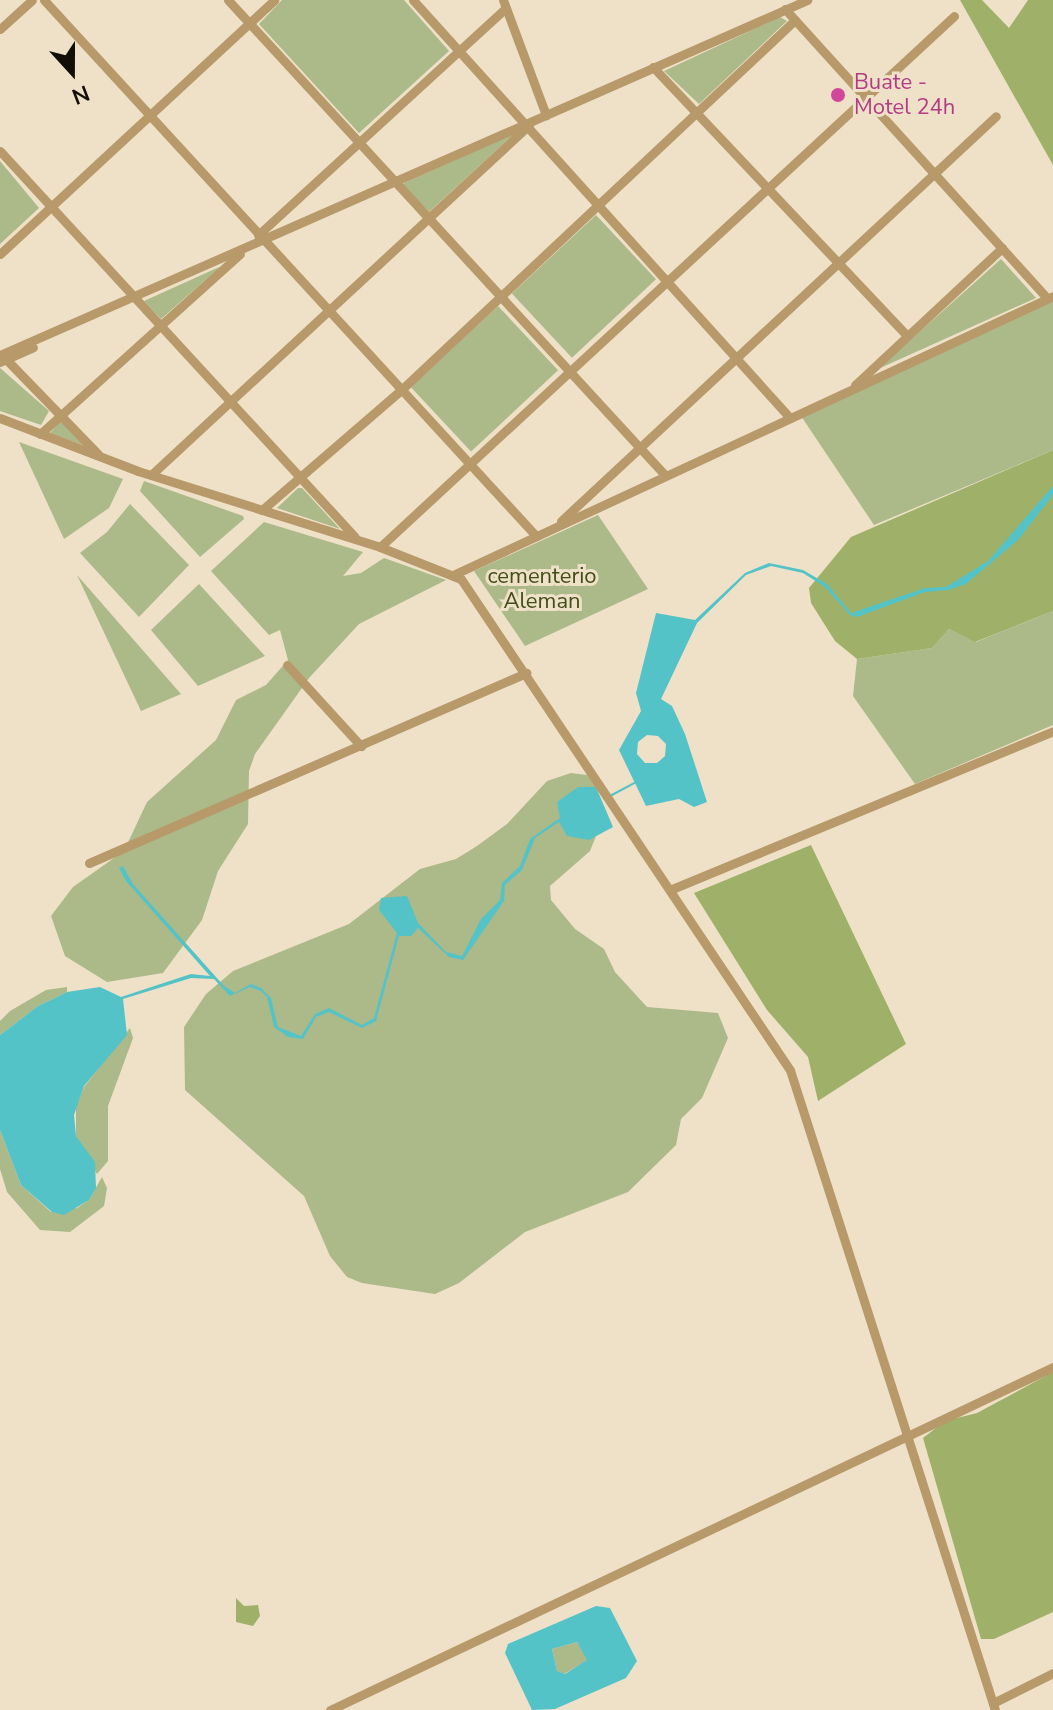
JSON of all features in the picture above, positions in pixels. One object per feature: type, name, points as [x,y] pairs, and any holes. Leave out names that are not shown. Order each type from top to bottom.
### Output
[{"type":"street","points":[[0,29],[32,0]]},
{"type":"street","points":[[44,0],[536,536]]},
{"type":"street","points":[[228,0],[665,475]]},
{"type":"street","points":[[0,254],[274,0]]},
{"type":"street","points":[[413,0],[790,418]]},
{"type":"street","points":[[135,298],[262,239],[807,0]]},
{"type":"street","points":[[40,434],[240,254],[262,239],[504,4],[546,115]]},
{"type":"street","points":[[455,574],[1050,297],[785,9]]},
{"type":"street","points":[[380,547],[954,16]]},
{"type":"street","points":[[262,510],[401,390],[795,20]]},
{"type":"street","points":[[653,67],[907,336]]},
{"type":"street","points":[[556,527],[734,355],[996,116]]},
{"type":"street","points":[[151,475],[526,125]]},
{"type":"street","points":[[0,151],[357,539]]},
{"type":"street","points":[[847,391],[1002,248]]},
{"type":"street","points":[[101,457],[1,357],[240,254]]},
{"type":"street","points":[[0,418],[151,475],[357,539],[455,574],[527,673],[790,1070],[910,1434],[992,1707],[1053,1673]]},
{"type":"street","points":[[287,665],[361,746]]},
{"type":"street","points":[[89,863],[527,673]]},
{"type":"street","points":[[672,889],[1053,731]]},
{"type":"street","points":[[330,1710],[1053,1367]]},
{"type":"green space","points":[[282,0],[404,0],[449,51],[359,133],[259,24]]},
{"type":"green space","points":[[960,0],[982,0],[1009,28],[1028,0],[1053,0],[1053,165]]},
{"type":"green space","points":[[780,17],[787,21],[699,104],[664,71]]},
{"type":"green space","points":[[515,133],[429,212],[403,185],[404,183]]},
{"type":"green space","points":[[0,161],[39,208],[0,244]]},
{"type":"green space","points":[[596,215],[656,279],[572,358],[512,293]]},
{"type":"green space","points":[[1001,259],[1036,298],[878,369]]},
{"type":"green space","points":[[220,267],[161,319],[144,301],[217,268]]},
{"type":"green space","points":[[1053,299],[1053,450],[874,525],[801,416]]},
{"type":"green space","points":[[498,306],[558,370],[471,452],[411,387]]},
{"type":"green space","points":[[0,368],[49,411],[41,425],[0,411]]},
{"type":"green space","points":[[61,421],[85,446],[50,433]]},
{"type":"green space","points":[[19,442],[123,479],[109,508],[64,539]]},
{"type":"green space","points":[[1053,450],[1053,611],[975,642],[949,629],[932,648],[857,659],[835,641],[811,603],[809,588],[851,537]]},
{"type":"green space","points":[[144,481],[243,516],[244,519],[200,557],[140,491]]},
{"type":"green space","points":[[298,488],[302,488],[340,529],[277,508]]},
{"type":"green space","points":[[130,504],[189,565],[139,617],[80,553],[107,532]]},
{"type":"green space","name":"cementerio Aleman","points":[[598,515],[648,589],[525,646],[474,571]]},
{"type":"green space","points":[[264,522],[363,552],[343,576],[361,573],[384,558],[446,580],[359,624],[309,678],[255,754],[249,771],[248,824],[218,871],[202,920],[163,973],[107,982],[65,956],[51,916],[73,887],[124,851],[147,802],[216,740],[236,700],[266,685],[288,660],[280,630],[269,635],[211,571]]},
{"type":"green space","points":[[77,575],[181,694],[141,711]]},
{"type":"green space","points":[[199,584],[265,656],[198,686],[151,630]]},
{"type":"green space","points":[[1053,611],[1053,725],[915,784],[853,696],[857,659],[932,648],[949,629],[976,642]]},
{"type":"green space","points":[[571,773],[595,776],[600,826],[590,851],[550,886],[551,900],[575,929],[604,949],[615,972],[647,1007],[718,1013],[728,1038],[702,1098],[681,1119],[676,1145],[628,1192],[525,1232],[459,1283],[435,1294],[362,1283],[347,1277],[330,1256],[304,1196],[185,1090],[184,1027],[206,994],[233,971],[349,924],[420,869],[456,859],[477,846],[507,824],[547,781]]},
{"type":"green space","points":[[811,845],[906,1044],[818,1101],[808,1057],[767,1010],[694,893]]},
{"type":"green space","points":[[67,987],[67,992],[38,1006],[0,1035],[0,1021],[10,1011],[46,990]]},
{"type":"green space","points":[[130,1028],[133,1038],[108,1106],[108,1161],[97,1174],[76,1136],[76,1107],[84,1087]]},
{"type":"green space","points":[[0,1130],[21,1185],[51,1212],[77,1208],[89,1200],[102,1177],[107,1188],[104,1206],[70,1232],[40,1230],[7,1192],[0,1169]]},
{"type":"green space","points":[[1053,1372],[1053,1612],[994,1639],[981,1639],[923,1438],[945,1421],[977,1413]]},
{"type":"green space","points":[[236,1598],[244,1606],[258,1605],[260,1616],[253,1626],[236,1622]]},
{"type":"green space","points":[[577,1642],[588,1660],[564,1674],[557,1671],[552,1649]]},
{"type":"water","points":[[1053,486],[1053,495],[1018,540],[966,584],[948,590],[925,592],[857,617],[850,615],[825,587],[803,573],[771,566],[746,575],[697,623],[661,699],[672,706],[685,734],[707,802],[694,807],[679,799],[646,806],[619,750],[641,711],[636,693],[656,613],[695,620],[745,573],[769,563],[803,570],[827,584],[851,613],[925,588],[946,587],[988,561]],"holes":[[[647,735],[658,736],[666,744],[665,756],[657,763],[645,763],[637,754],[638,742]]]},
{"type":"water","points":[[578,787],[596,787],[613,827],[589,840],[567,836],[559,822],[535,838],[522,870],[505,885],[504,901],[463,960],[449,957],[418,928],[411,936],[399,936],[376,1021],[362,1028],[329,1012],[316,1017],[303,1039],[288,1037],[274,1027],[267,997],[261,991],[250,987],[230,996],[214,979],[191,978],[123,999],[127,1035],[84,1086],[74,1115],[76,1136],[95,1162],[96,1188],[89,1200],[64,1215],[52,1212],[21,1185],[0,1130],[0,1035],[38,1006],[67,992],[100,987],[121,997],[191,974],[210,976],[126,881],[119,868],[123,866],[133,884],[224,986],[235,993],[251,984],[261,988],[271,998],[278,1027],[301,1036],[315,1014],[329,1008],[362,1025],[374,1018],[397,933],[379,910],[381,898],[407,896],[418,923],[446,952],[462,956],[481,919],[500,900],[502,883],[520,866],[530,839],[560,818],[557,802]]},
{"type":"water","points":[[596,1606],[610,1608],[637,1661],[626,1678],[555,1709],[532,1710],[505,1653],[508,1644]],"holes":[[[577,1642],[587,1660],[565,1674],[557,1671],[552,1649]]]},
{"type":"waterway","points":[[610,796],[636,782]]},
{"type":"place","name":"Buate - Motel 24h","points":[[838,95]]}]
